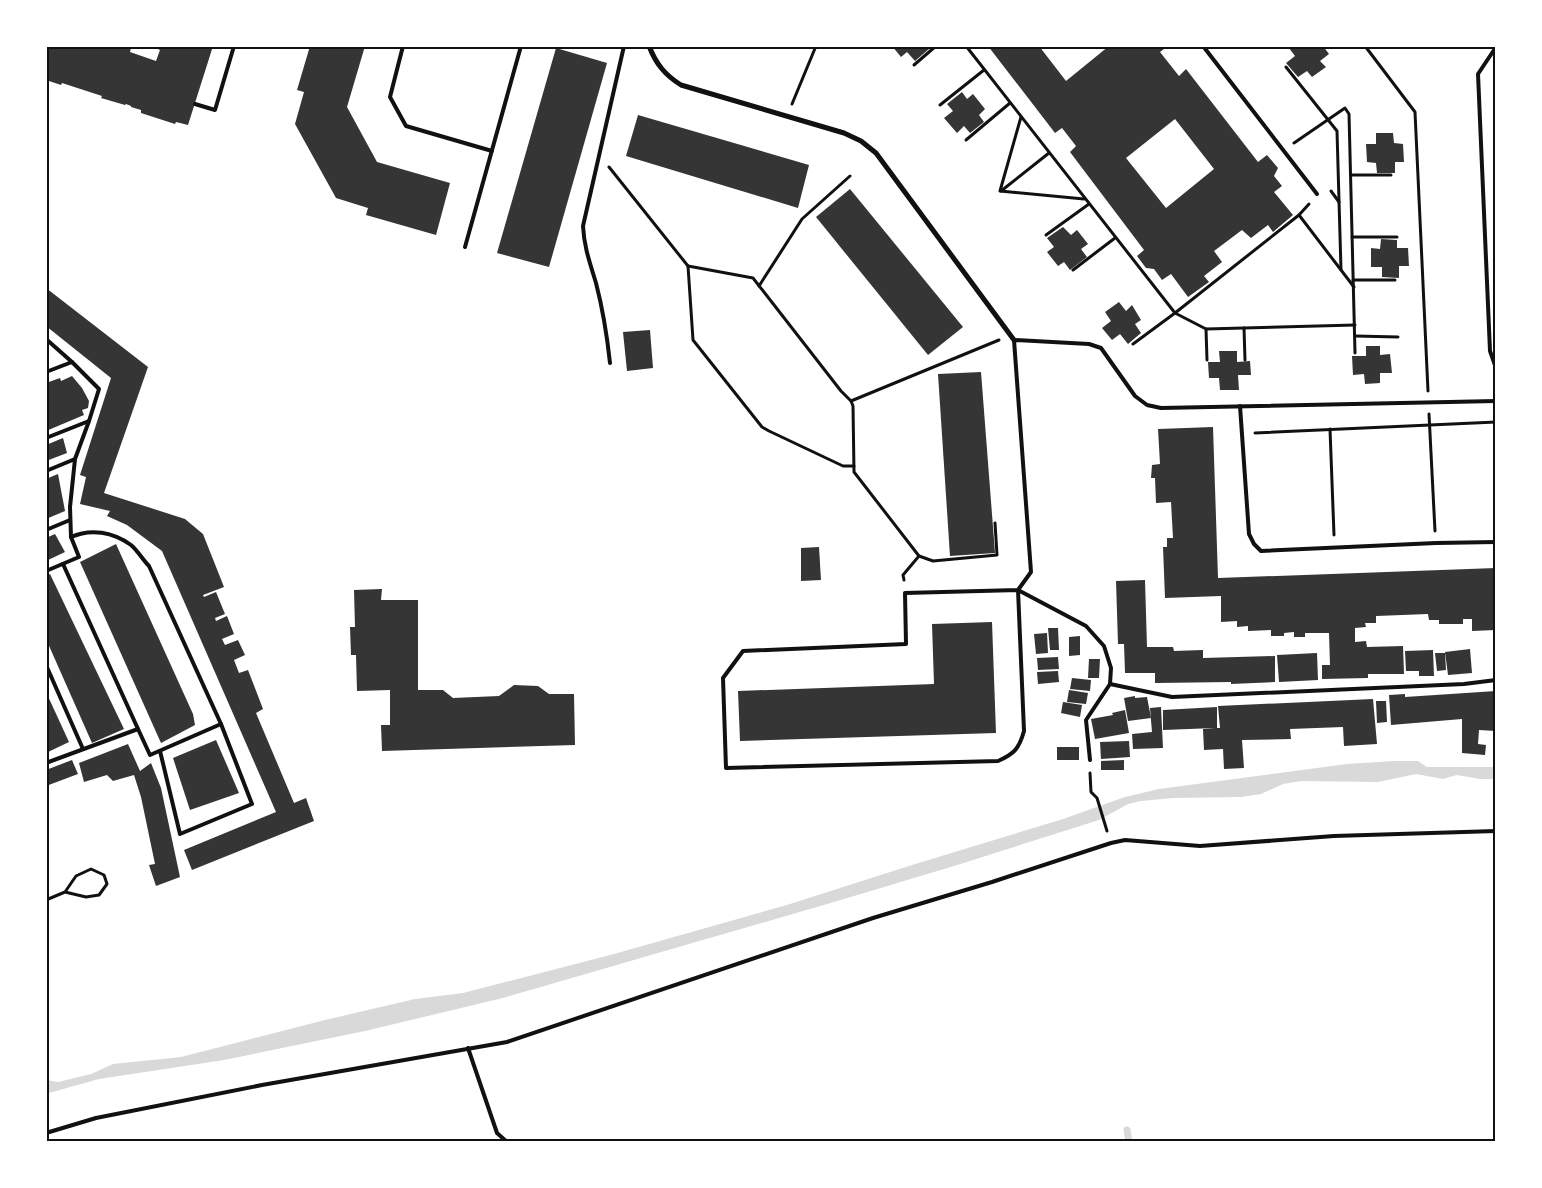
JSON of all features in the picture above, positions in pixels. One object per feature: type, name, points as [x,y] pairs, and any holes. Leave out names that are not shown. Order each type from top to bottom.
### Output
[{"type":"street","points":[[649,46],[660,68],[671,79],[681,85],[844,133],[861,141],[876,154],[1014,340]]},
{"type":"lane","points":[[194,104],[214,110],[234,46]]},
{"type":"lane","points":[[403,46],[390,97],[406,126],[492,151]]},
{"type":"lane","points":[[465,247],[521,46]]},
{"type":"lane","points":[[610,363],[606,326],[584,243],[584,226],[624,46]]},
{"type":"lane","points":[[1203,46],[1317,194]]},
{"type":"lane","points":[[1496,47],[1478,74],[1490,351],[1496,368]]},
{"type":"lane","points":[[46,339],[99,389],[74,459],[70,537],[79,556],[46,571]]},
{"type":"lane","points":[[1090,760],[1086,720],[1110,684],[1111,668],[1104,646],[1098,637],[1086,626],[1018,590],[905,593],[906,644],[743,651],[723,678],[726,768],[998,761],[1011,755],[1020,745],[1024,731],[1018,590],[1031,572],[1014,340],[1089,344],[1101,348],[1135,396],[1147,405],[1161,408],[1496,400]]},
{"type":"lane","points":[[46,372],[72,362]]},
{"type":"lane","points":[[1240,406],[1249,534],[1254,544],[1261,551],[1496,542]]},
{"type":"lane","points":[[46,438],[89,421]]},
{"type":"lane","points":[[46,471],[74,459]]},
{"type":"lane","points":[[46,530],[70,520]]},
{"type":"lane","points":[[70,537],[84,532],[108,534],[131,546],[149,566],[221,724],[252,804],[180,834],[160,751]]},
{"type":"lane","points":[[63,564],[150,755],[221,724]]},
{"type":"lane","points":[[46,665],[84,749]]},
{"type":"lane","points":[[1110,684],[1172,696],[1454,684],[1496,680]]},
{"type":"lane","points":[[46,763],[138,728]]},
{"type":"lane","points":[[46,1133],[96,1118],[506,1042],[873,918],[992,882],[1111,842],[1125,840],[1200,846],[1334,836],[1496,831]]},
{"type":"lane","points":[[468,1048],[497,1133],[507,1142]]},
{"type":"path","points":[[787,116],[816,46]]},
{"type":"path","points":[[914,65],[936,46]]},
{"type":"path","points":[[966,46],[1175,313],[1206,329],[1355,325]]},
{"type":"path","points":[[1365,46],[1415,112],[1436,543]]},
{"type":"path","points":[[1286,67],[1337,131],[1341,271]]},
{"type":"path","points":[[940,105],[984,70]]},
{"type":"path","points":[[966,140],[1010,103]]},
{"type":"path","points":[[1284,151],[1345,108],[1349,114],[1356,353]]},
{"type":"path","points":[[1000,191],[1021,116]]},
{"type":"path","points":[[1000,191],[1049,153]]},
{"type":"path","points":[[600,155],[688,266],[692,340],[762,427],[843,466],[854,466]]},
{"type":"path","points":[[1350,175],[1391,175]]},
{"type":"path","points":[[759,286],[802,219],[850,176]]},
{"type":"path","points":[[1000,191],[1085,199]]},
{"type":"path","points":[[1046,235],[1089,204]]},
{"type":"path","points":[[1133,344],[1299,215],[1354,287]]},
{"type":"path","points":[[1352,237],[1397,237]]},
{"type":"path","points":[[1073,270],[1116,238]]},
{"type":"path","points":[[688,266],[750,277],[851,401],[853,406],[854,472],[918,556],[933,561],[997,555],[994,523]]},
{"type":"path","points":[[1353,280],[1395,280]]},
{"type":"path","points":[[1244,328],[1245,360]]},
{"type":"path","points":[[1206,329],[1207,360]]},
{"type":"path","points":[[851,401],[1011,335]]},
{"type":"path","points":[[1355,336],[1398,337]]},
{"type":"path","points":[[1242,434],[1496,422]]},
{"type":"path","points":[[1330,429],[1335,548]]},
{"type":"path","points":[[905,593],[903,575],[918,556]]},
{"type":"path","points":[[1090,760],[1091,792],[1097,798],[1106,827]]},
{"type":"path","points":[[46,900],[66,892],[76,876],[91,870],[104,875],[107,884],[99,895],[86,898],[66,892]]},
{"type":"shaded area","points":[[1418,761],[1427,767],[1496,767],[1496,779],[1480,779],[1457,775],[1443,779],[1416,774],[1378,782],[1301,781],[1283,784],[1261,794],[1241,797],[1173,798],[1141,801],[1128,804],[1099,820],[954,866],[503,998],[365,1031],[224,1060],[99,1079],[49,1093],[46,1080],[58,1082],[91,1074],[113,1064],[181,1057],[415,999],[463,993],[614,954],[790,904],[1063,819],[1125,797],[1159,789],[1347,764]]},
{"type":"building","points":[[46,46],[126,46],[131,48],[130,52],[156,61],[160,50],[158,49],[159,46],[213,46],[188,125],[176,122],[175,124],[141,113],[141,110],[126,104],[101,98],[102,96],[62,83],[61,85],[46,80]]},
{"type":"building","points":[[310,46],[365,46],[347,107],[377,162],[450,183],[436,235],[366,215],[368,208],[336,198],[295,124],[304,92],[297,90]]},
{"type":"building","points":[[892,46],[927,46],[929,49],[915,61],[907,52],[901,57]]},
{"type":"building","points":[[988,46],[1039,46],[1066,81],[1109,46],[1168,46],[1160,52],[1179,76],[1186,69],[1258,162],[1267,155],[1278,168],[1274,176],[1282,186],[1274,192],[1293,215],[1273,232],[1268,225],[1251,238],[1242,230],[1214,251],[1222,262],[1204,276],[1209,282],[1188,297],[1171,274],[1162,280],[1154,269],[1146,268],[1137,256],[1144,250],[1070,152],[1076,146],[1062,128],[1055,133]],"holes":[[[1175,119],[1214,169],[1166,208],[1126,158]]]},
{"type":"building","points":[[1291,46],[1323,46],[1329,54],[1320,61],[1326,67],[1312,77],[1307,71],[1298,77],[1286,63],[1295,56],[1289,48]]},
{"type":"building","points":[[556,48],[607,63],[549,267],[497,253]]},
{"type":"building","points":[[962,92],[967,99],[973,94],[985,109],[979,115],[984,122],[970,133],[964,126],[957,133],[944,118],[953,111],[947,104]]},
{"type":"building","points":[[638,115],[809,165],[798,208],[626,156]]},
{"type":"building","points":[[1376,133],[1393,133],[1394,143],[1403,144],[1404,162],[1395,162],[1395,173],[1377,173],[1376,163],[1367,162],[1366,144],[1376,144]]},
{"type":"building","points":[[850,189],[963,327],[928,355],[816,217]]},
{"type":"building","points":[[1063,227],[1071,235],[1077,230],[1088,244],[1081,249],[1087,257],[1070,270],[1064,262],[1058,266],[1047,252],[1054,247],[1047,238]]},
{"type":"building","points":[[1381,239],[1397,240],[1397,248],[1408,248],[1409,266],[1399,266],[1399,278],[1382,277],[1382,267],[1371,267],[1371,248],[1380,249]]},
{"type":"building","points":[[46,288],[148,367],[104,493],[185,519],[203,534],[224,587],[203,595],[204,597],[216,592],[225,614],[215,618],[216,621],[227,616],[234,634],[222,639],[225,645],[238,640],[245,655],[234,660],[239,673],[248,670],[263,709],[256,713],[294,803],[306,798],[314,821],[192,870],[184,850],[276,812],[162,551],[127,525],[107,516],[110,511],[80,504],[86,477],[80,475],[111,378],[46,326]]},
{"type":"building","points":[[1119,302],[1126,311],[1132,305],[1141,320],[1135,324],[1141,333],[1128,344],[1120,334],[1112,340],[1102,328],[1111,321],[1105,312]]},
{"type":"building","points":[[650,330],[653,368],[627,371],[623,332]]},
{"type":"building","points":[[1366,346],[1380,346],[1380,355],[1390,354],[1392,373],[1380,373],[1380,383],[1365,384],[1364,374],[1353,375],[1352,356],[1366,356]]},
{"type":"building","points":[[1219,351],[1237,351],[1237,362],[1250,361],[1251,375],[1238,375],[1239,390],[1220,390],[1219,378],[1209,378],[1208,362],[1220,362]]},
{"type":"building","points":[[981,372],[995,553],[950,556],[938,374]]},
{"type":"building","points":[[72,376],[82,388],[89,401],[88,408],[82,410],[84,415],[46,431],[46,383],[60,378],[61,381]]},
{"type":"building","points":[[1213,427],[1218,578],[1496,568],[1496,630],[1472,631],[1472,619],[1463,619],[1463,624],[1439,624],[1439,620],[1429,620],[1428,614],[1376,616],[1376,623],[1365,623],[1366,627],[1355,628],[1355,642],[1366,641],[1367,647],[1403,646],[1404,674],[1368,674],[1368,678],[1322,679],[1322,665],[1330,665],[1329,633],[1305,633],[1305,637],[1294,637],[1294,632],[1284,633],[1284,636],[1271,636],[1271,630],[1248,631],[1248,626],[1237,627],[1237,621],[1221,622],[1221,596],[1165,598],[1163,547],[1167,547],[1167,538],[1173,538],[1171,502],[1156,503],[1155,478],[1151,478],[1152,465],[1160,464],[1158,429]]},
{"type":"building","points":[[63,438],[67,453],[46,461],[46,445]]},
{"type":"building","points":[[58,474],[65,511],[46,519],[46,479]]},
{"type":"building","points":[[55,534],[65,552],[46,561],[46,538]]},
{"type":"building","points":[[116,544],[193,714],[195,725],[161,743],[80,562]]},
{"type":"building","points":[[819,547],[821,580],[801,581],[801,548]]},
{"type":"building","points":[[50,574],[124,729],[92,743],[46,639],[46,576]]},
{"type":"building","points":[[1145,580],[1147,647],[1173,647],[1174,651],[1203,650],[1203,658],[1275,656],[1275,682],[1231,684],[1231,682],[1155,683],[1155,673],[1125,673],[1124,644],[1118,644],[1116,581]]},
{"type":"building","points":[[382,589],[381,600],[418,600],[418,690],[443,690],[453,698],[499,696],[514,685],[538,686],[549,694],[574,694],[575,745],[382,751],[381,725],[390,725],[390,690],[357,691],[356,655],[351,655],[350,627],[355,627],[354,590]]},
{"type":"building","points":[[992,622],[996,733],[740,741],[738,691],[934,684],[932,624]]},
{"type":"building","points":[[1048,628],[1058,628],[1059,650],[1050,650]]},
{"type":"building","points":[[1047,633],[1048,653],[1036,654],[1034,634]]},
{"type":"building","points":[[1080,636],[1080,655],[1069,656],[1069,637]]},
{"type":"building","points":[[1470,649],[1472,673],[1448,675],[1445,652]]},
{"type":"building","points":[[1433,650],[1434,676],[1419,676],[1419,671],[1406,671],[1405,651]]},
{"type":"building","points":[[1317,653],[1318,680],[1279,682],[1277,655]]},
{"type":"building","points":[[1435,653],[1445,653],[1446,670],[1437,671]]},
{"type":"building","points":[[1058,657],[1059,669],[1038,670],[1037,658]]},
{"type":"building","points":[[1089,659],[1100,659],[1099,678],[1088,678]]},
{"type":"building","points":[[1058,671],[1059,682],[1038,684],[1037,672]]},
{"type":"building","points":[[1072,678],[1091,680],[1090,691],[1070,689]]},
{"type":"building","points":[[1069,690],[1088,693],[1086,704],[1067,702]]},
{"type":"building","points":[[1496,691],[1496,731],[1479,730],[1478,744],[1486,745],[1485,755],[1462,753],[1462,719],[1391,725],[1389,695],[1405,694],[1405,697]]},
{"type":"building","points":[[46,692],[69,742],[46,753]]},
{"type":"building","points":[[1135,696],[1135,698],[1147,697],[1151,718],[1128,721],[1124,698]]},
{"type":"building","points":[[1373,699],[1377,744],[1344,746],[1343,727],[1290,729],[1291,739],[1242,740],[1244,768],[1224,769],[1223,749],[1204,750],[1203,729],[1215,728],[1163,730],[1163,710],[1217,707],[1217,728],[1220,728],[1218,706]]},
{"type":"building","points":[[1376,701],[1386,701],[1387,722],[1377,723]]},
{"type":"building","points":[[1063,702],[1082,705],[1080,717],[1061,713]]},
{"type":"building","points":[[1161,707],[1163,748],[1133,749],[1132,734],[1152,732],[1150,708]]},
{"type":"building","points":[[1125,710],[1129,733],[1095,739],[1091,719],[1113,715],[1112,713]]},
{"type":"building","points":[[216,740],[239,793],[190,810],[173,758]]},
{"type":"building","points":[[1129,741],[1130,757],[1101,759],[1100,742]]},
{"type":"building","points":[[128,744],[140,771],[151,763],[161,788],[180,877],[156,886],[149,865],[155,864],[141,797],[134,775],[113,781],[107,775],[84,782],[79,763]]},
{"type":"building","points":[[1057,747],[1079,747],[1079,760],[1057,760]]},
{"type":"building","points":[[72,760],[78,774],[46,786],[46,770]]},
{"type":"building","points":[[1124,760],[1124,770],[1101,770],[1101,761]]},
{"type":"waterway","points":[[1127,1130],[1129,1142]]}]
